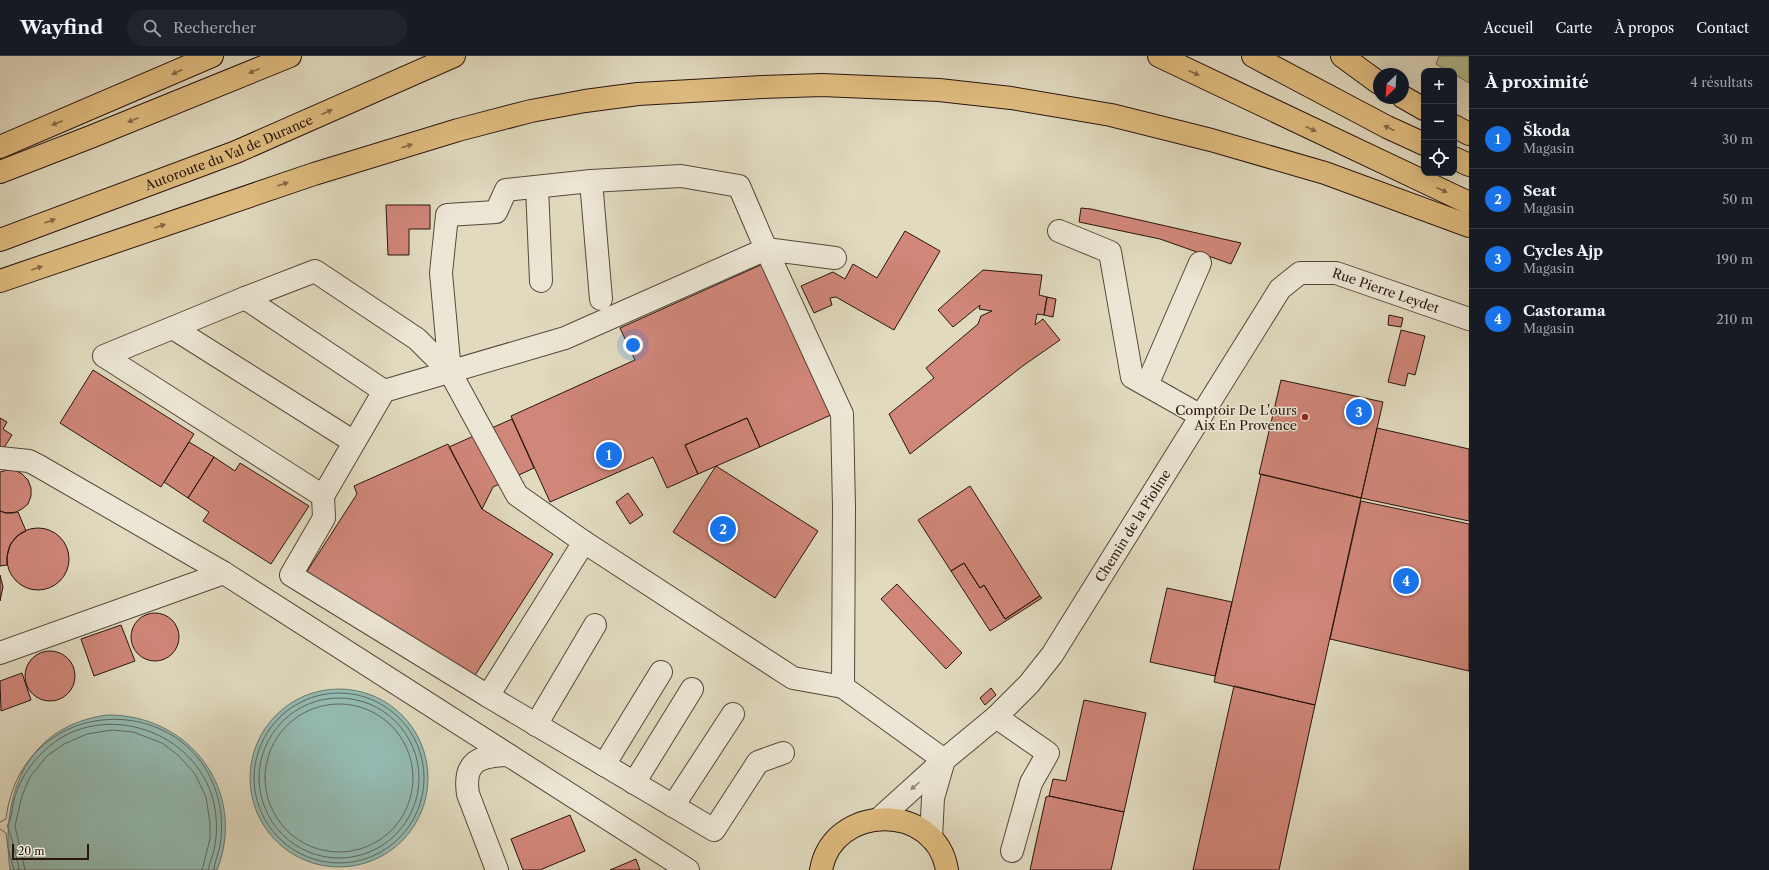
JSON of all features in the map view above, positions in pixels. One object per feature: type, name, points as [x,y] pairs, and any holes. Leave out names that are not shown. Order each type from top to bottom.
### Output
[{"type":"main road","points":[[0,147],[212,56]]},
{"type":"main road","points":[[0,172],[101,133],[290,56]]},
{"type":"main road","name":"Autoroute du Val de Durance","points":[[0,240],[236,152],[454,56]]},
{"type":"main road","points":[[1159,56],[1469,202]]},
{"type":"main road","points":[[1253,56],[1387,127],[1421,143]]},
{"type":"main road","points":[[1342,56],[1373,79]]},
{"type":"main road","points":[[0,281],[314,174],[458,130],[523,113],[585,100],[638,94],[762,87],[822,85],[940,90],[1011,98],[1111,115],[1211,140],[1325,173],[1469,226]]},
{"type":"main road","points":[[1409,100],[1421,107]]},
{"type":"main road","points":[[1457,128],[1469,134]]},
{"type":"main road","points":[[1457,159],[1469,165]]},
{"type":"main road","points":[[821,870],[829,849],[842,833],[860,823],[880,818],[898,820],[910,824],[931,838],[940,851],[947,870]]},
{"type":"street","points":[[450,372],[441,273],[447,215],[496,212],[506,190],[591,181],[681,176],[739,186],[766,249],[842,414],[844,507],[843,687]]},
{"type":"street","points":[[591,181],[601,299]]},
{"type":"street","points":[[537,187],[541,281]]},
{"type":"street","points":[[1059,231],[1110,252],[1132,377],[1201,416]]},
{"type":"street","points":[[783,753],[758,762],[714,830],[488,696],[291,574],[324,518],[323,496],[384,391],[565,338],[766,249],[835,258]]},
{"type":"street","points":[[1147,385],[1200,263]]},
{"type":"street","points":[[323,496],[104,356],[315,271],[417,339],[450,372],[517,495],[584,542],[793,678],[843,687],[944,760],[933,798],[931,838]]},
{"type":"street","name":"Rue Pierre Leydet","points":[[1300,273],[1336,273],[1469,319]]},
{"type":"street","name":"Chemin de la Pioline","points":[[880,818],[944,760],[996,717],[1029,684],[1052,655],[1280,289],[1300,273]]},
{"type":"street","points":[[245,298],[384,391]]},
{"type":"street","points":[[173,328],[354,442]]},
{"type":"street","points":[[0,458],[29,461],[37,465],[224,573],[688,870]]},
{"type":"street","points":[[488,696],[584,542]]},
{"type":"street","points":[[0,653],[224,573]]},
{"type":"street","points":[[536,724],[596,626]]},
{"type":"street","points":[[604,765],[661,672]]},
{"type":"street","points":[[634,782],[692,689]]},
{"type":"street","points":[[673,806],[733,714]]},
{"type":"street","points":[[996,717],[1048,753],[1031,783],[1012,851]]},
{"type":"street","points":[[497,870],[468,794],[466,782],[472,766],[480,758],[491,755],[508,755]]},
{"type":"green space","points":[[1439,56],[1469,56],[1469,83],[1457,76],[1457,68],[1443,68],[1436,64]]},
{"type":"water","points":[[330,689],[348,689],[373,696],[388,704],[402,715],[413,729],[421,744],[428,769],[428,787],[421,812],[413,827],[402,841],[388,852],[365,863],[348,867],[330,867],[313,863],[297,856],[283,847],[270,834],[261,820],[254,804],[250,787],[250,769],[254,752],[261,736],[270,722],[283,709],[297,700],[313,693]]},
{"type":"water","points":[[107,715],[137,718],[164,728],[186,743],[205,763],[218,786],[225,813],[225,841],[217,870],[10,870],[8,842],[10,815],[15,790],[25,768],[39,749],[57,733],[79,722]]},
{"type":"building","points":[[386,205],[430,205],[430,229],[409,229],[409,255],[388,255]]},
{"type":"building","points":[[1081,208],[1241,243],[1231,264],[1160,239],[1079,222]]},
{"type":"building","points":[[905,231],[940,251],[894,330],[836,297],[830,298],[832,305],[814,313],[801,286],[833,272],[845,279],[853,264],[877,278]]},
{"type":"building","points":[[765,263],[833,414],[760,447],[747,418],[685,445],[698,474],[667,488],[653,457],[550,502],[511,416],[635,360],[620,328]]},
{"type":"building","points":[[983,270],[1042,275],[1039,295],[1047,297],[1044,315],[1037,314],[1035,325],[1043,319],[1060,340],[1024,365],[910,454],[889,414],[934,378],[926,368],[978,324],[981,316],[992,311],[979,309],[980,305],[953,327],[938,310]]},
{"type":"building","points":[[1047,297],[1056,299],[1053,317],[1044,315]]},
{"type":"building","points":[[1389,315],[1403,318],[1401,327],[1388,325]]},
{"type":"building","points":[[1401,330],[1425,336],[1415,375],[1408,373],[1405,386],[1388,382]]},
{"type":"building","points":[[93,370],[194,434],[161,487],[60,423]]},
{"type":"building","points":[[1281,380],[1383,402],[1361,498],[1259,474]]},
{"type":"building","points":[[0,418],[7,422],[3,429],[12,435],[0,454]]},
{"type":"building","points":[[747,418],[760,447],[698,474],[685,445]]},
{"type":"building","points":[[512,419],[534,468],[493,487],[482,509],[449,447]]},
{"type":"building","points":[[1377,428],[1469,449],[1469,521],[1361,498]]},
{"type":"building","points":[[189,442],[214,457],[188,498],[164,482]]},
{"type":"building","points":[[448,444],[482,509],[553,554],[472,680],[306,573],[357,494],[354,486]]},
{"type":"building","points":[[214,457],[235,471],[240,463],[309,506],[271,564],[203,521],[209,512],[188,498]]},
{"type":"building","points":[[716,466],[818,531],[775,598],[673,532]]},
{"type":"building","points":[[15,470],[22,474],[28,480],[31,488],[31,496],[28,504],[14,513],[0,511],[0,472]]},
{"type":"building","points":[[1261,474],[1361,498],[1315,705],[1214,682]]},
{"type":"building","points":[[970,486],[1040,596],[1005,619],[984,585],[980,588],[964,563],[951,571],[918,520]]},
{"type":"building","points":[[628,493],[643,515],[630,524],[616,502]]},
{"type":"building","points":[[1361,501],[1469,524],[1469,671],[1330,639]]},
{"type":"building","points":[[0,511],[6,513],[18,512],[26,531],[17,536],[10,545],[7,565],[0,566]]},
{"type":"building","points":[[38,528],[50,530],[60,537],[67,547],[69,559],[67,571],[60,581],[50,588],[38,590],[26,588],[16,581],[9,571],[7,559],[9,547],[16,537],[26,530]]},
{"type":"building","points":[[964,563],[980,588],[984,585],[1005,619],[1040,596],[1042,598],[990,631],[951,571]]},
{"type":"building","points":[[0,575],[3,587],[0,601]]},
{"type":"building","points":[[897,584],[962,653],[946,669],[881,599]]},
{"type":"building","points":[[1167,588],[1232,602],[1215,676],[1150,662]]},
{"type":"building","points":[[155,613],[164,615],[172,620],[177,628],[179,637],[177,646],[172,654],[164,659],[155,661],[146,659],[138,654],[133,646],[131,637],[133,628],[138,620],[146,615]]},
{"type":"building","points":[[121,625],[135,661],[94,676],[81,639]]},
{"type":"building","points":[[50,651],[64,655],[71,662],[75,676],[71,690],[64,697],[50,701],[36,697],[29,690],[25,676],[29,662],[36,655]]},
{"type":"building","points":[[22,673],[31,700],[1,711],[0,681]]},
{"type":"building","points":[[1234,686],[1315,705],[1279,870],[1193,870]]},
{"type":"building","points":[[991,688],[996,695],[985,705],[980,698]]},
{"type":"building","points":[[1084,700],[1146,713],[1124,812],[1049,796],[1053,779],[1066,781]]},
{"type":"building","points":[[1049,796],[1124,812],[1111,870],[1030,870],[1046,797]]},
{"type":"building","points":[[570,815],[585,851],[540,870],[523,870],[511,839]]},
{"type":"building","points":[[636,859],[640,870],[610,870]]},
{"type":"place","name":"Cycles Ajp","points":[[1359,412]]},
{"type":"place","name":"Comptoir De L'ours Aix En Provence","points":[[1305,417]]},
{"type":"place","name":"Škoda","points":[[609,455]]},
{"type":"place","name":"Seat","points":[[723,529]]},
{"type":"place","name":"Castorama","points":[[1406,581]]}]
